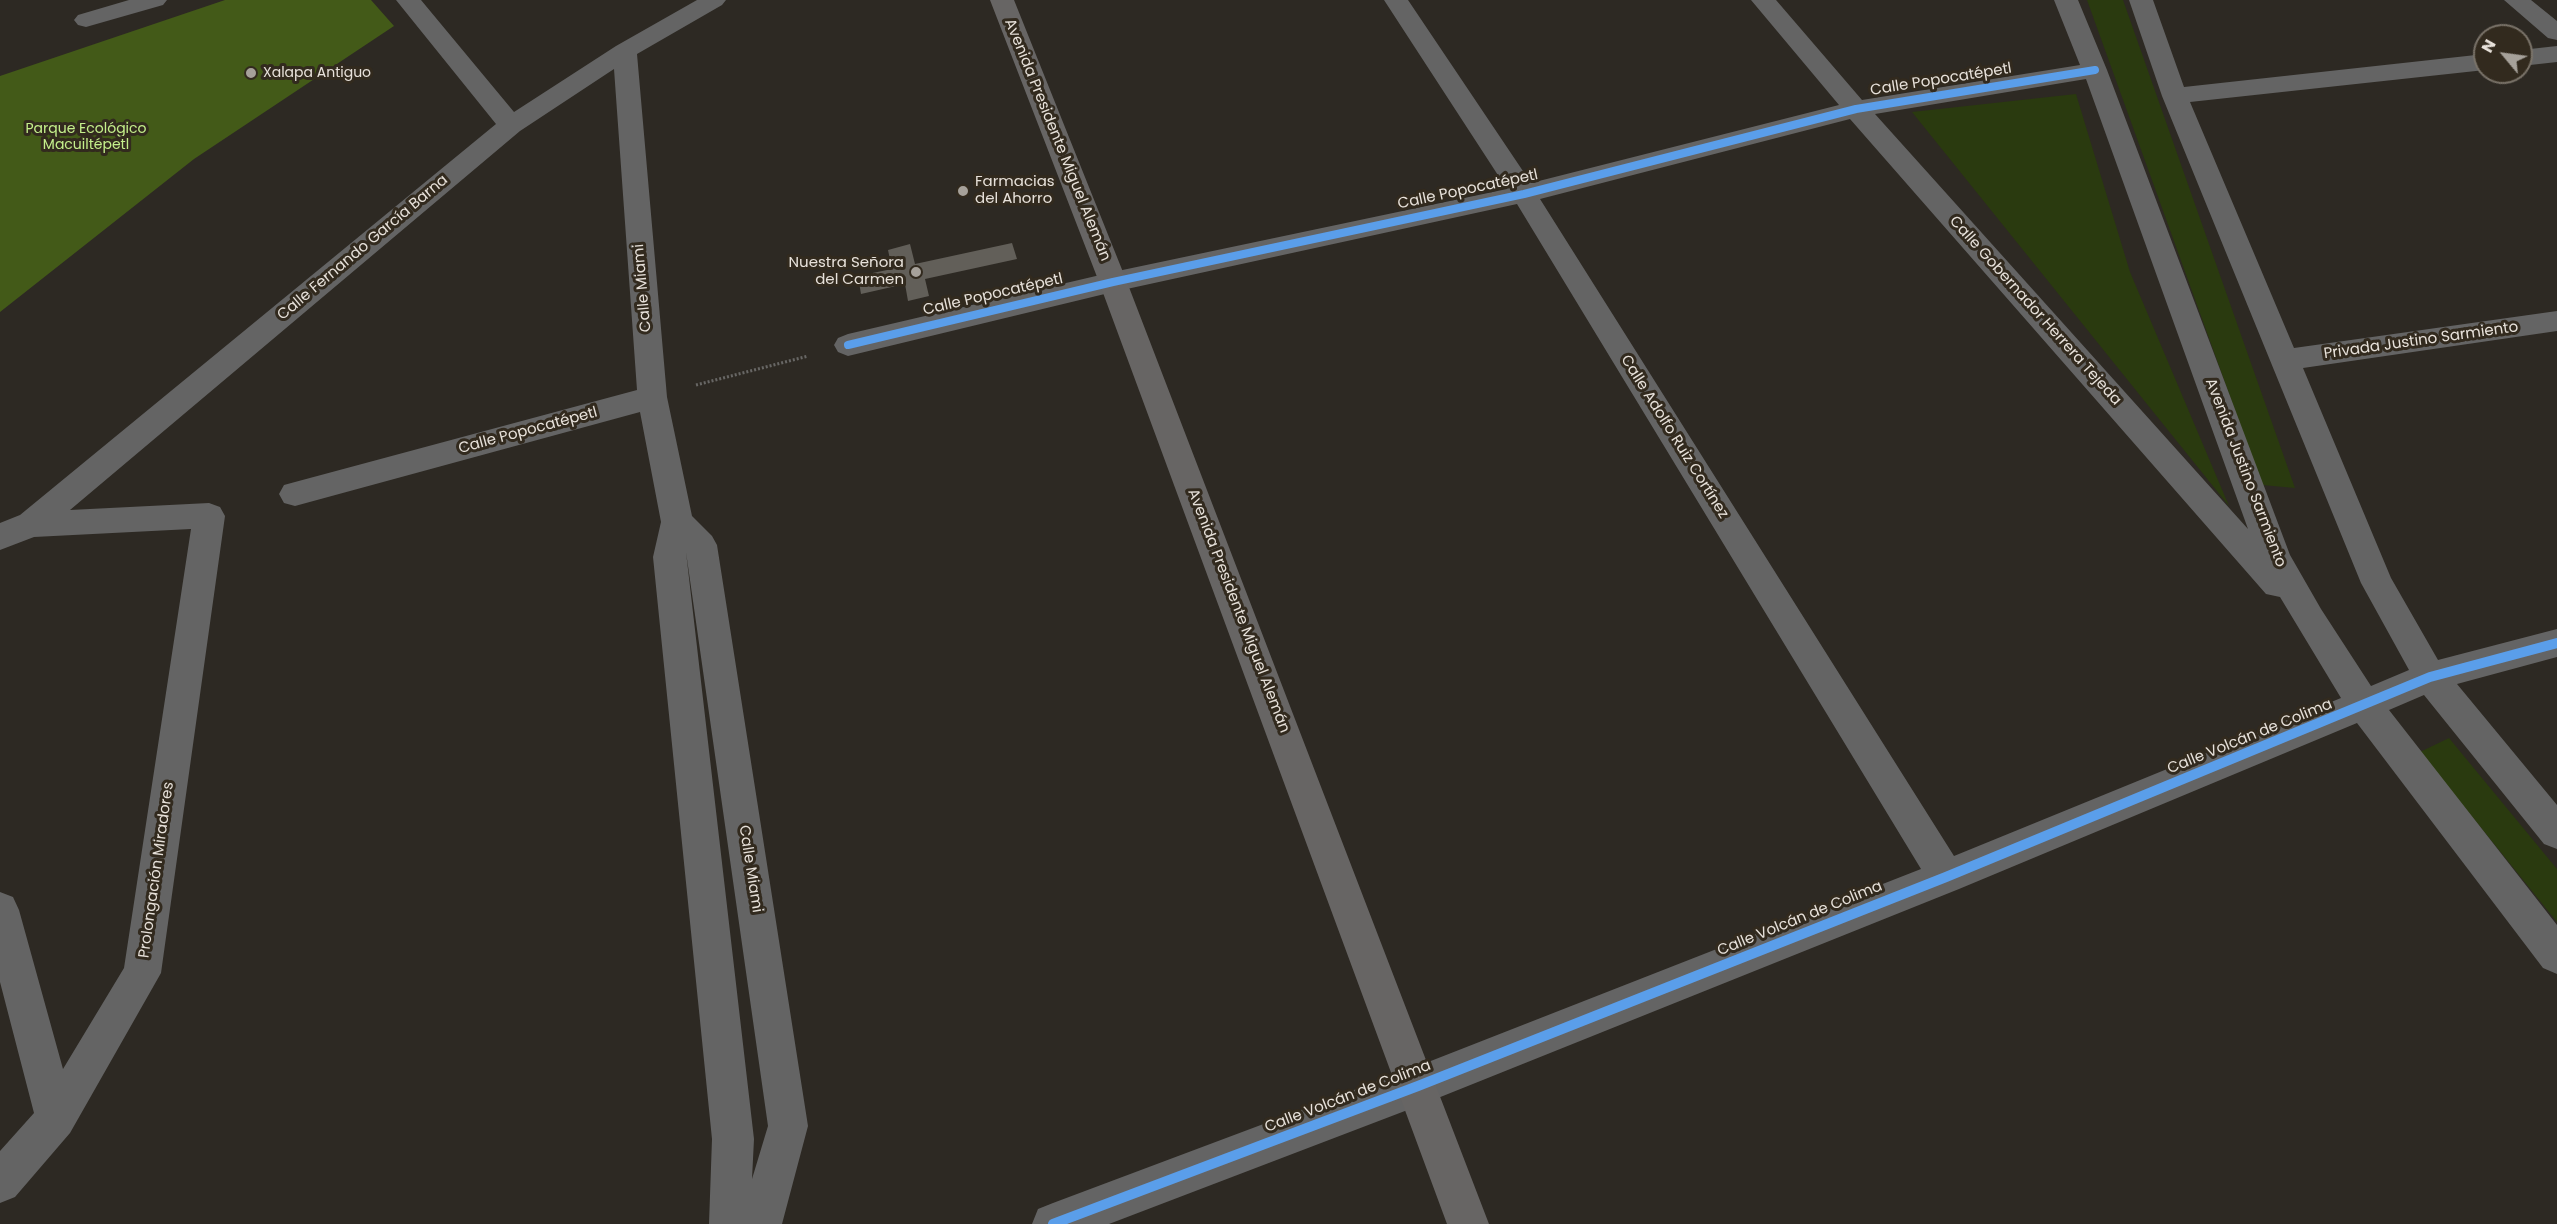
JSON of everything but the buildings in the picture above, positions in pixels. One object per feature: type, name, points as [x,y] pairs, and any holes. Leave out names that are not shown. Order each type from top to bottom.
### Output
[{"type":"main road","name":"Avenida Presidente Miguel Alemán","points":[[1002,0],[1113,282],[1418,1086],[1468,1224]]},
{"type":"street","points":[[86,20],[155,0]]},
{"type":"street","points":[[408,0],[511,125]]},
{"type":"street","name":"Calle Fernando García Barna","points":[[31,524],[511,125],[625,51],[714,0]]},
{"type":"street","name":"Calle Adolfo Ruiz Cortínez","points":[[1396,0],[1524,194],[1946,877]]},
{"type":"street","name":"Calle Gobernador Herrera Tejeda","points":[[1763,0],[1856,109],[2309,619]]},
{"type":"street","name":"Avenida Justino Sarmiento","points":[[2066,0],[2095,70],[2275,558],[2309,619],[2365,706],[2557,955]]},
{"type":"street","points":[[2141,0],[2175,96],[2377,584],[2430,677],[2557,832]]},
{"type":"street","points":[[2516,0],[2557,33]]},
{"type":"street","name":"Calle Miami","points":[[625,51],[652,397],[677,522],[669,557],[733,1139],[730,1224]]},
{"type":"street","points":[[2533,57],[2557,54]]},
{"type":"street","points":[[2175,96],[2473,63]]},
{"type":"street","name":"Calle Popocatépetl","points":[[848,345],[1113,282],[1524,194],[1856,109],[2095,70]]},
{"type":"street","name":"Privada Justino Sarmiento","points":[[2285,360],[2557,321]]},
{"type":"street","name":"Calle Popocatépetl","points":[[295,494],[652,397]]},
{"type":"street","name":"Prolongación Miradores","points":[[0,1182],[56,1119],[142,973],[209,516],[31,524]]},
{"type":"street","name":"Calle Miami","points":[[677,522],[701,545],[788,1126],[761,1224]]},
{"type":"street","points":[[0,537],[31,524]]},
{"type":"street","name":"Calle Volcán de Colima","points":[[1053,1224],[1418,1086],[1946,877],[2365,706],[2430,677],[2557,643]]},
{"type":"street","points":[[0,910],[56,1119]]},
{"type":"path","points":[[652,397],[848,345]]},
{"type":"green space","name":"Parque Ecológico Macuiltépetl","points":[[225,0],[371,0],[394,26],[194,159],[0,312],[0,76]]},
{"type":"green space","points":[[2087,0],[2123,0],[2295,488],[2262,485]]},
{"type":"green space","points":[[2076,94],[2130,272],[2229,506],[1912,112]]},
{"type":"green space","points":[[2449,738],[2557,869],[2557,922],[2420,752]]},
{"type":"cycle path","points":[[848,345],[1113,282],[1524,194],[1856,109],[2095,70]]},
{"type":"cycle path","points":[[1053,1224],[1418,1086],[1946,877],[2430,677],[2557,643]]},
{"type":"place","name":"Xalapa Antiguo","points":[[251,73]]},
{"type":"place","name":"Farmacias del Ahorro","points":[[963,191]]},
{"type":"place","name":"Nuestra Señora del Carmen","points":[[916,272]]}]
